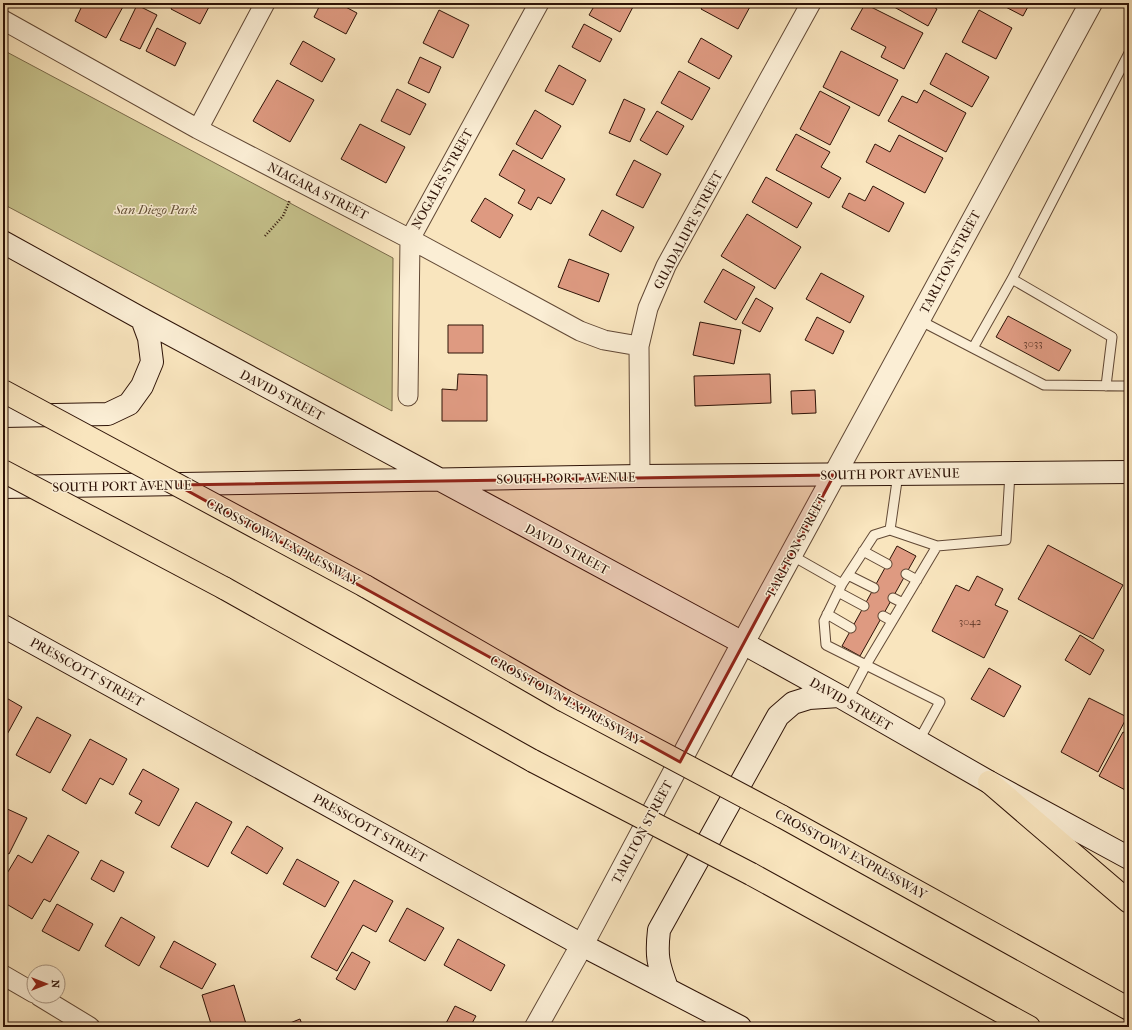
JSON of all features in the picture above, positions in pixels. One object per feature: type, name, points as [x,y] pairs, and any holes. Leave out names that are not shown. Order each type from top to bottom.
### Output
[{"type":"highway","name":"CROSSTOWN EXPRESSWAY","points":[[3,391],[365,586],[563,700],[781,816],[1129,1009]]},
{"type":"highway","points":[[3,471],[224,588],[533,761],[751,874],[1029,1027]]},
{"type":"highway","points":[[989,782],[1129,902]]},
{"type":"main road","name":"TARLTON STREET","points":[[536,1027],[582,945],[743,643],[1091,3]]},
{"type":"main road","name":"DAVID STREET","points":[[3,242],[440,481],[743,643],[843,698],[989,782],[1129,858]]},
{"type":"main road","points":[[3,416],[108,414],[129,404],[142,386],[152,362],[149,338],[142,319]]},
{"type":"main road","name":"SOUTH PORT AVENUE","points":[[3,487],[440,481],[640,476],[1129,472]]},
{"type":"main road","name":"PRESSCOTT STREET","points":[[3,626],[582,945],[740,1027]]},
{"type":"main road","points":[[667,988],[658,965],[657,948],[659,930],[778,716],[793,703],[809,698],[843,698]]},
{"type":"street","points":[[198,130],[265,3]]},
{"type":"street","name":"NOGALES STREET","points":[[408,396],[410,239],[539,3]]},
{"type":"street","name":"GUADALUPE STREET","points":[[640,476],[639,346],[648,308],[666,266],[811,3]]},
{"type":"street","name":"NIAGARA STREET","points":[[3,20],[198,130],[410,239],[580,332],[604,340],[639,346]]},
{"type":"street","points":[[3,974],[26,988]]},
{"type":"street","points":[[52,1004],[90,1027]]},
{"type":"lane","points":[[973,348],[1012,279],[1129,53]]},
{"type":"lane","points":[[1012,279],[1112,337],[1106,386]]},
{"type":"lane","points":[[919,320],[1044,385],[1129,386]]},
{"type":"lane","points":[[918,742],[940,702],[826,645],[824,622],[840,588],[874,535],[890,530],[937,546],[1006,540],[1010,473]]},
{"type":"lane","points":[[890,530],[898,474]]},
{"type":"lane","points":[[843,698],[866,666],[937,546]]},
{"type":"lane","points":[[864,551],[887,564]]},
{"type":"lane","points":[[791,555],[864,606]]},
{"type":"lane","points":[[906,574],[917,580]]},
{"type":"lane","points":[[848,575],[874,588]]},
{"type":"lane","points":[[893,598],[903,603]]},
{"type":"lane","points":[[827,614],[852,628]]},
{"type":"lane","points":[[883,616],[892,621]]},
{"type":"lane","points":[[870,638],[880,642]]},
{"type":"path","points":[[264,236],[283,216],[298,181]]},
{"type":"highlighted area","points":[[834,475],[680,762],[177,485]]},
{"type":"green space","name":"San Diego Park","points":[[3,50],[393,258],[392,411],[3,204]]},
{"type":"building","points":[[71,3],[125,3],[106,38],[75,21],[81,8]]},
{"type":"building","points":[[174,3],[211,3],[200,24],[171,9]]},
{"type":"building","points":[[321,3],[338,3],[357,13],[346,34],[314,17]]},
{"type":"building","points":[[596,3],[635,3],[620,32],[589,15]]},
{"type":"building","points":[[705,3],[752,3],[738,29],[701,9]]},
{"type":"building","points":[[887,3],[927,3],[937,9],[928,26]]},
{"type":"building","points":[[998,3],[1030,3],[1023,16]]},
{"type":"building","points":[[865,4],[923,33],[904,69],[881,57],[886,47],[851,29]]},
{"type":"building","points":[[137,5],[157,15],[140,49],[120,40]]},
{"type":"building","points":[[439,10],[469,25],[453,58],[423,43]]},
{"type":"building","points":[[979,10],[1012,28],[996,59],[962,42]]},
{"type":"building","points":[[584,24],[612,39],[600,62],[572,47]]},
{"type":"building","points":[[157,28],[186,43],[175,66],[146,51]]},
{"type":"building","points":[[701,38],[732,56],[719,79],[688,62]]},
{"type":"building","points":[[303,41],[335,59],[322,82],[290,64]]},
{"type":"building","points":[[841,51],[898,80],[879,116],[823,87]]},
{"type":"building","points":[[946,53],[989,77],[972,107],[930,84]]},
{"type":"building","points":[[420,57],[441,67],[429,93],[408,83]]},
{"type":"building","points":[[559,65],[586,80],[573,105],[545,91]]},
{"type":"building","points":[[679,71],[710,88],[692,120],[661,103]]},
{"type":"building","points":[[277,80],[314,100],[290,142],[253,121]]},
{"type":"building","points":[[397,89],[426,104],[410,135],[381,121]]},
{"type":"building","points":[[924,90],[966,113],[946,152],[888,121],[902,96],[917,103]]},
{"type":"building","points":[[820,91],[850,107],[830,145],[800,129]]},
{"type":"building","points":[[624,99],[645,109],[630,142],[609,133]]},
{"type":"building","points":[[535,110],[561,126],[542,159],[516,144]]},
{"type":"building","points":[[657,111],[684,126],[667,155],[640,140]]},
{"type":"building","points":[[360,124],[405,147],[386,183],[341,159]]},
{"type":"building","points":[[796,134],[830,152],[821,167],[841,178],[829,198],[776,170]]},
{"type":"building","points":[[899,135],[943,158],[925,193],[866,162],[875,144],[890,152]]},
{"type":"building","points":[[513,150],[565,179],[551,204],[538,197],[531,210],[518,203],[525,190],[499,175]]},
{"type":"building","points":[[634,160],[661,174],[643,208],[616,195]]},
{"type":"building","points":[[766,177],[812,203],[797,228],[752,202]]},
{"type":"building","points":[[873,186],[904,203],[889,232],[842,207],[849,193],[865,201]]},
{"type":"building","points":[[485,198],[513,215],[500,238],[471,221]]},
{"type":"building","points":[[602,210],[634,227],[621,252],[589,235]]},
{"type":"building","points":[[747,214],[801,247],[775,289],[721,256]]},
{"type":"building","points":[[569,259],[609,274],[599,302],[558,287]]},
{"type":"building","points":[[723,269],[755,287],[736,320],[704,302]]},
{"type":"building","points":[[821,273],[864,296],[850,323],[806,299]]},
{"type":"building","points":[[756,298],[773,308],[760,332],[742,323]]},
{"type":"building","points":[[1008,316],[1071,350],[1059,371],[996,337]]},
{"type":"building","points":[[817,317],[844,331],[833,354],[805,340]]},
{"type":"building","points":[[700,322],[741,330],[734,364],[693,355]]},
{"type":"building","points":[[448,325],[483,325],[483,353],[448,353]]},
{"type":"building","points":[[458,374],[487,375],[487,421],[442,421],[442,389],[457,390]]},
{"type":"building","points":[[770,374],[771,403],[695,406],[694,376]]},
{"type":"building","points":[[815,390],[816,413],[792,414],[791,391]]},
{"type":"building","points":[[1048,545],[1123,585],[1093,639],[1018,599]]},
{"type":"building","points":[[897,546],[916,556],[860,656],[842,646]]},
{"type":"building","points":[[977,576],[1003,589],[995,605],[1008,611],[984,658],[932,631],[956,585],[969,591]]},
{"type":"building","points":[[1080,635],[1104,650],[1090,675],[1065,660]]},
{"type":"building","points":[[989,668],[1021,686],[1004,717],[971,699]]},
{"type":"building","points":[[3,696],[22,707],[4,740],[3,740]]},
{"type":"building","points":[[1089,698],[1127,717],[1098,772],[1061,752]]},
{"type":"building","points":[[37,717],[71,735],[50,773],[16,755]]},
{"type":"building","points":[[1123,732],[1129,735],[1129,787],[1127,791],[1099,776]]},
{"type":"building","points":[[90,739],[127,759],[113,785],[100,778],[86,804],[62,790]]},
{"type":"building","points":[[143,769],[179,789],[159,826],[135,813],[142,801],[129,794]]},
{"type":"building","points":[[196,802],[232,822],[208,867],[171,847]]},
{"type":"building","points":[[3,807],[27,818],[9,854],[3,851]]},
{"type":"building","points":[[247,826],[283,848],[267,874],[231,853]]},
{"type":"building","points":[[48,835],[79,852],[50,902],[44,899],[32,919],[3,902],[3,880],[18,855],[32,863]]},
{"type":"building","points":[[297,859],[339,882],[325,907],[283,884]]},
{"type":"building","points":[[101,860],[124,872],[114,892],[91,879]]},
{"type":"building","points":[[354,880],[393,901],[376,932],[363,925],[337,971],[311,957]]},
{"type":"building","points":[[57,904],[93,924],[79,951],[42,931]]},
{"type":"building","points":[[407,908],[444,928],[425,961],[389,941]]},
{"type":"building","points":[[121,917],[155,937],[139,966],[105,946]]},
{"type":"building","points":[[458,939],[505,965],[491,991],[444,965]]},
{"type":"building","points":[[174,941],[216,964],[202,989],[160,967]]},
{"type":"building","points":[[352,952],[370,962],[355,990],[336,979]]},
{"type":"building","points":[[234,985],[247,1027],[212,1027],[202,995]]},
{"type":"building","points":[[455,1006],[476,1016],[470,1027],[444,1027]]},
{"type":"building","points":[[300,1019],[303,1027],[280,1027]]}]
